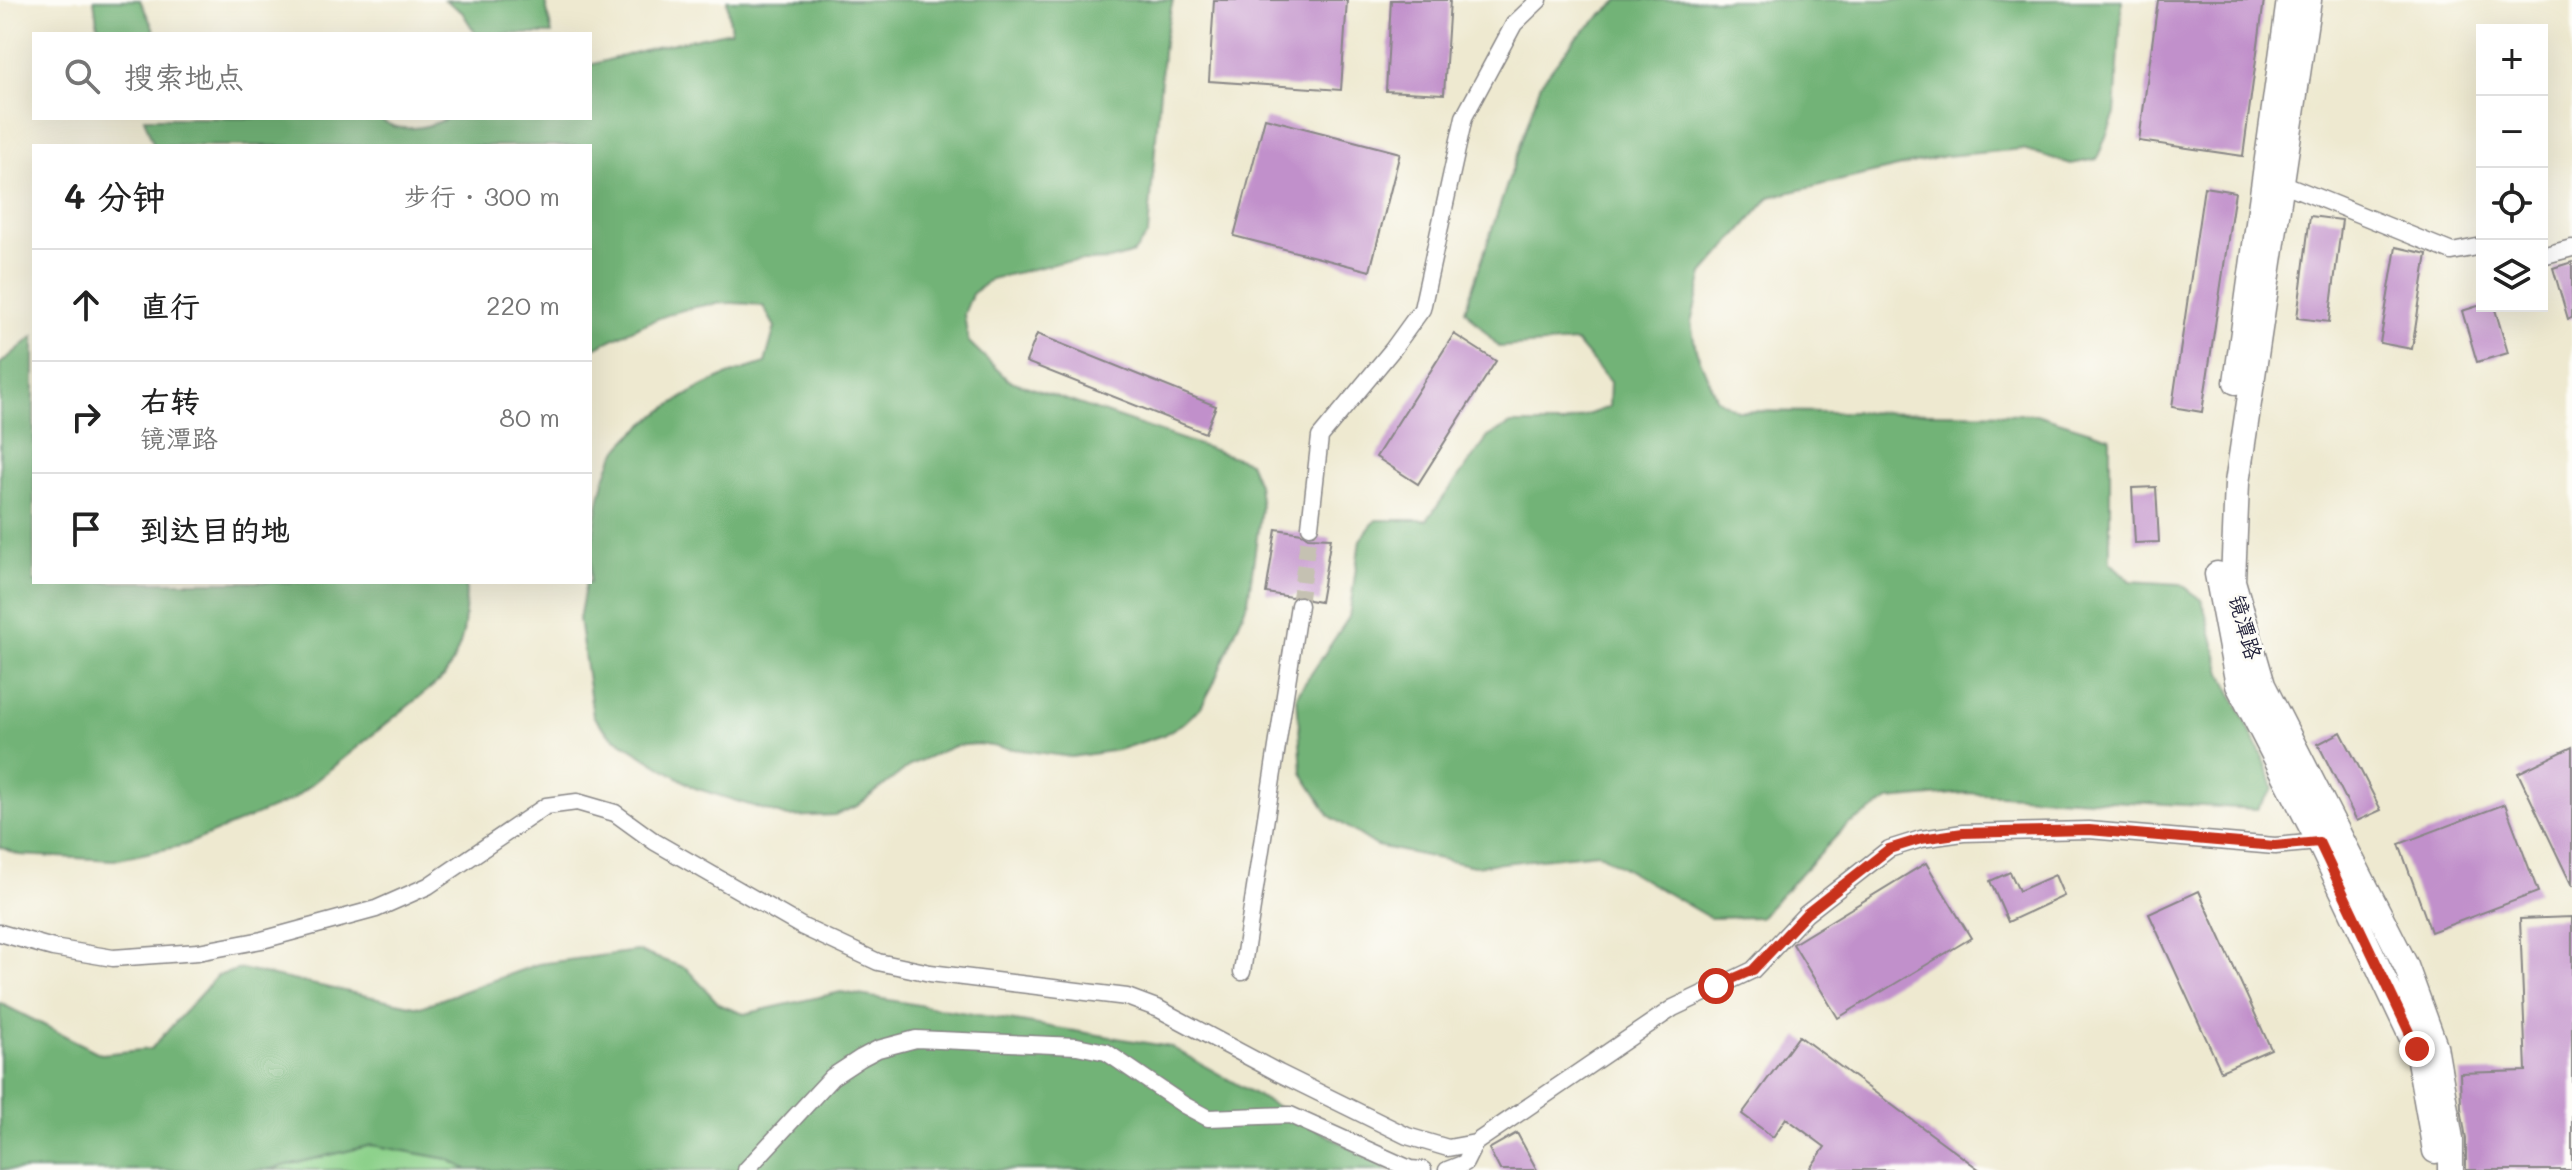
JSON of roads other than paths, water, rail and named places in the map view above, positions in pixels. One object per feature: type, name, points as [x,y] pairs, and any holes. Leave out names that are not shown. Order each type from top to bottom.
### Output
[{"type":"main road","name":"镜潭路","points":[[2289,0],[2223,480],[2217,578],[2238,685],[2319,842],[2417,1049],[2435,1143],[2435,1170]]},
{"type":"main road","name":"镜潭路","points":[[2309,0],[2237,483],[2233,581],[2263,685],[2406,966],[2435,1046],[2451,1139],[2451,1170]]},
{"type":"street","points":[[1310,526],[1320,437],[1422,309],[1464,117],[1514,24],[1539,0]]},
{"type":"street","points":[[2282,183],[2452,252],[2476,247]]},
{"type":"street","points":[[2548,254],[2572,248]]},
{"type":"street","points":[[1242,972],[1299,605]]},
{"type":"street","points":[[0,933],[53,948],[113,958],[198,952],[262,940],[376,909],[428,886],[546,806],[577,802],[615,813],[655,842],[803,927],[878,962],[930,973],[1127,997],[1159,1009],[1407,1136],[1448,1148],[1475,1143],[1673,1008],[1753,970],[1806,914],[1889,849],[1921,839],[1963,833],[2073,831],[2275,846],[2319,842]]},
{"type":"street","points":[[746,1170],[832,1077],[878,1049],[916,1039],[1077,1046],[1106,1052],[1208,1118],[1290,1115],[1410,1169],[1423,1170]]},
{"type":"street","points":[[1447,1170],[1465,1163],[1475,1143]]},
{"type":"tunnel","points":[[1299,605],[1310,526]]}]
